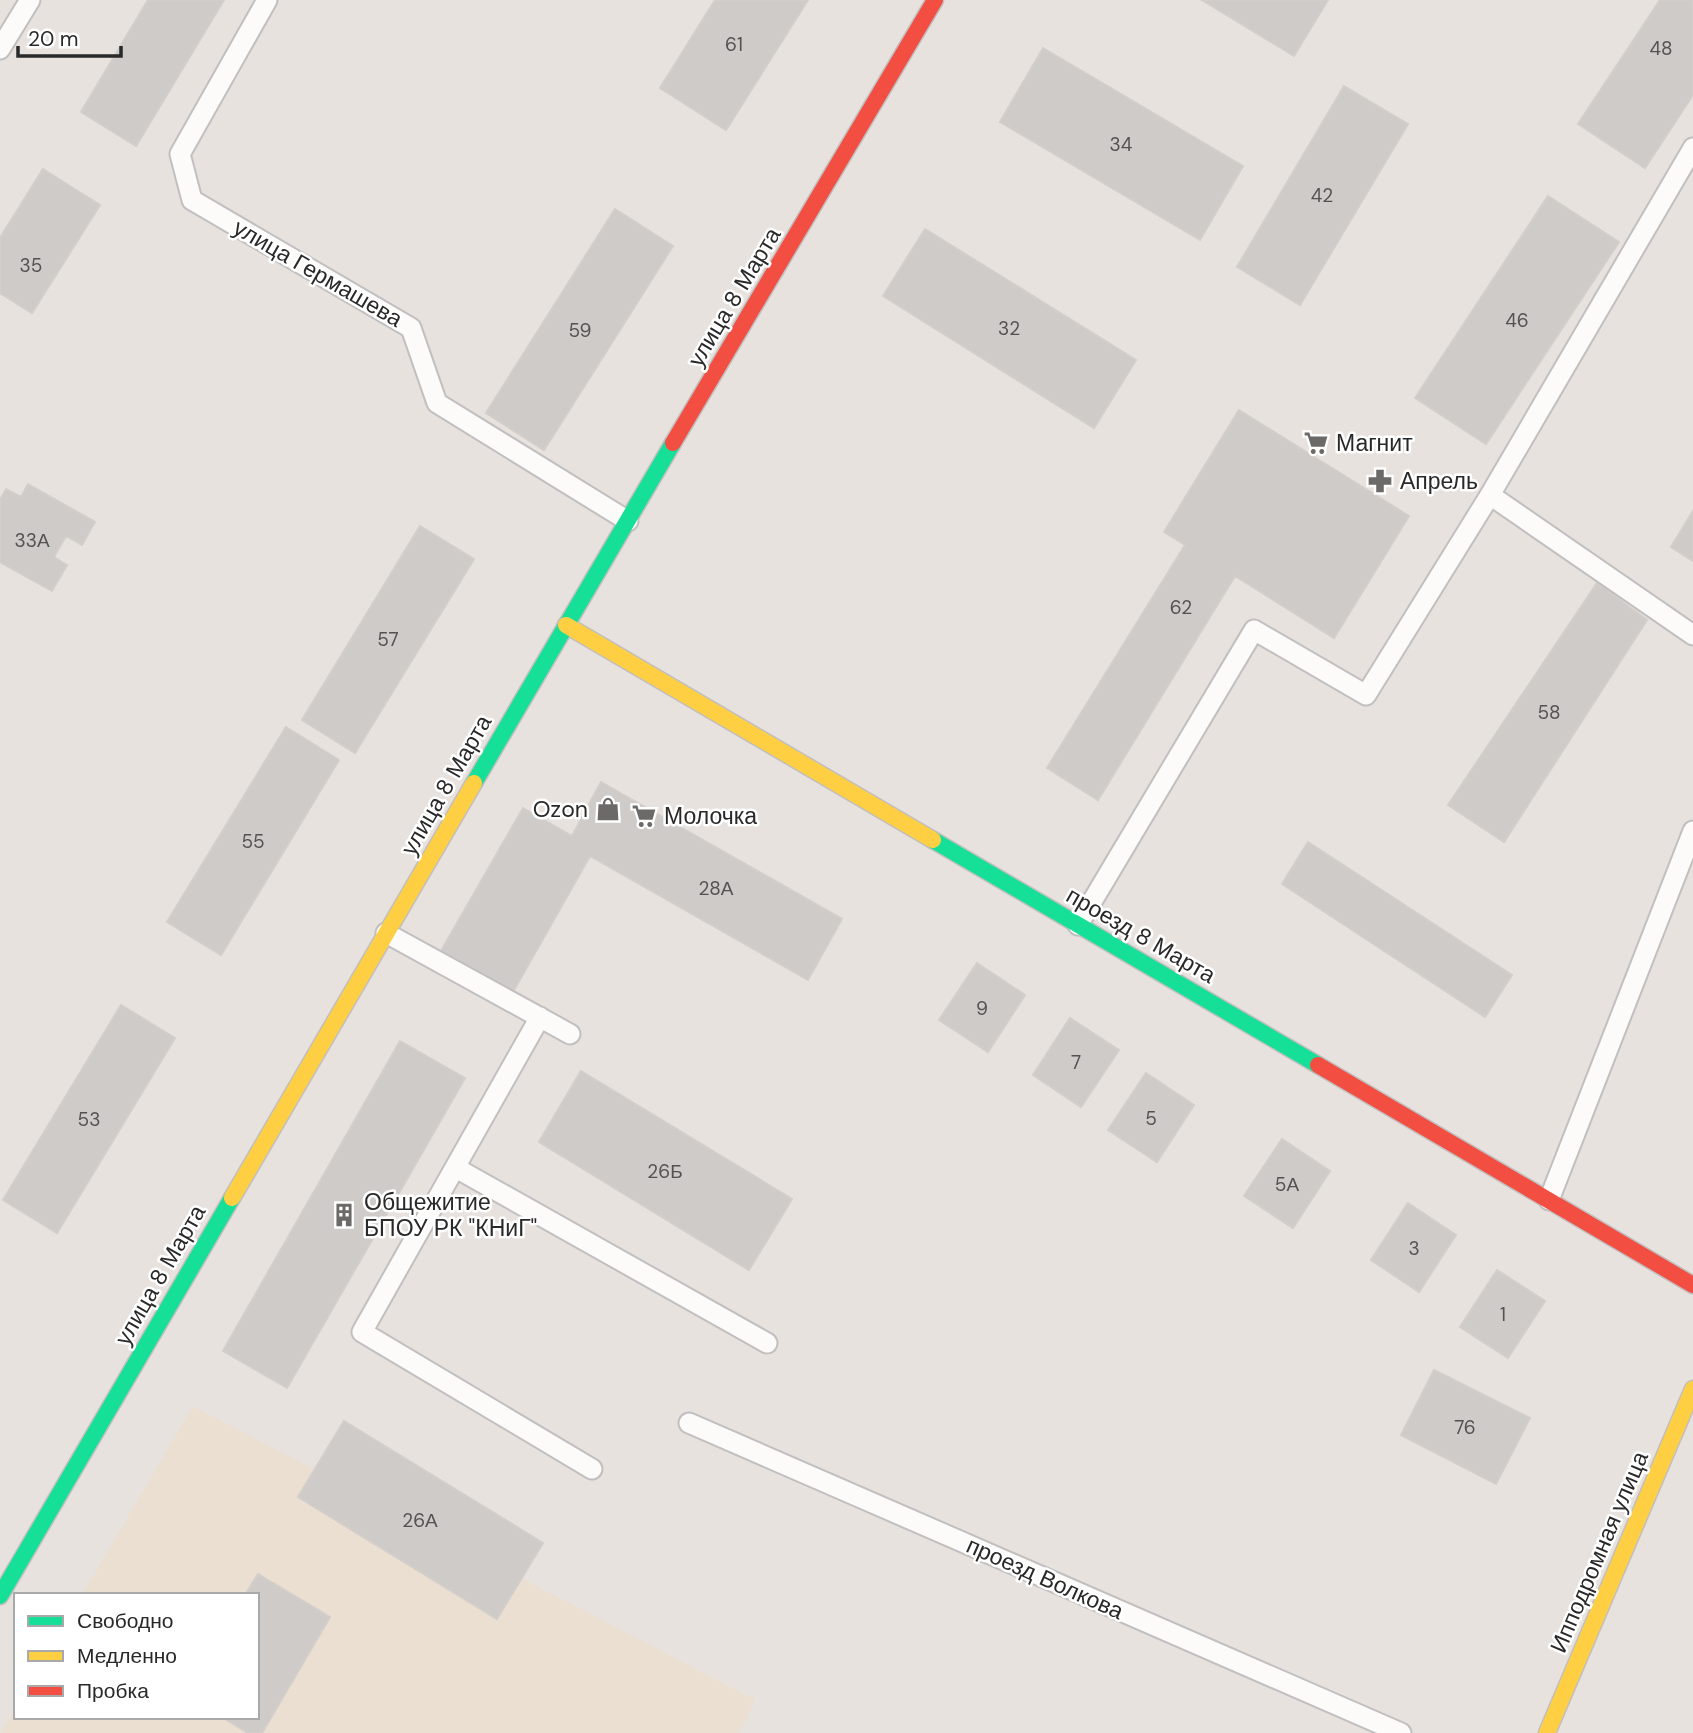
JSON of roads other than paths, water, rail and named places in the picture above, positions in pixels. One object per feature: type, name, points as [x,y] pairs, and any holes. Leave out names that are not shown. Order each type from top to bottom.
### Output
[{"type":"street","name":"улица 8 Марта","points":[[0,1596],[566,625],[935,0]]},
{"type":"street","name":"проезд 8 Марта","points":[[566,625],[1693,1285]]},
{"type":"street","name":"Ипподромная улица","points":[[1546,1733],[1693,1389]]},
{"type":"lane","points":[[0,49],[30,0]]},
{"type":"lane","name":"улица Гермашева","points":[[267,0],[180,153],[192,200],[411,328],[437,403],[628,522]]},
{"type":"lane","points":[[1078,925],[1254,630],[1366,695],[1490,495],[1693,148]]},
{"type":"lane","points":[[1490,495],[1693,635]]},
{"type":"lane","points":[[1549,1200],[1693,831]]},
{"type":"lane","points":[[386,933],[570,1034]]},
{"type":"lane","points":[[541,1017],[362,1332],[592,1469]]},
{"type":"lane","points":[[456,1168],[767,1343]]},
{"type":"lane","name":"проезд Волкова","points":[[689,1423],[1401,1733]]},
{"type":"place","name":"Магнит","points":[[1316,443]]},
{"type":"place","name":"Апрель","points":[[1380,481]]},
{"type":"place","name":"Ozon","points":[[608,809]]},
{"type":"place","name":"Молочка","points":[[644,816]]},
{"type":"place","name":"Общежитие БПОУ РК \"КНиГ\"","points":[[344,1215]]}]
